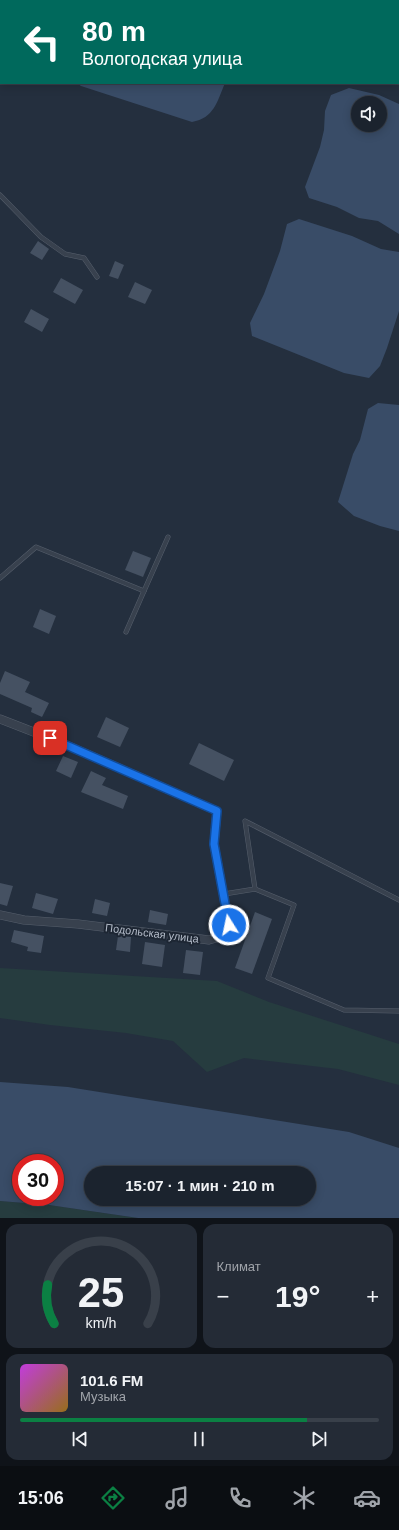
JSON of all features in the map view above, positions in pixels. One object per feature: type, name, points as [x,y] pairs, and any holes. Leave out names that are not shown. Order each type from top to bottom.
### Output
[{"type":"street","name":"Подольская улица","points":[[0,719],[62,743],[217,811],[214,844],[229,925],[224,936],[209,940],[78,924],[24,920],[0,915]]},
{"type":"lane","points":[[0,196],[41,237],[65,254],[84,258],[97,277]]},
{"type":"lane","points":[[126,632],[168,537]]},
{"type":"lane","points":[[0,578],[36,547],[144,591]]},
{"type":"lane","points":[[254,889],[245,822],[399,900]]},
{"type":"lane","points":[[223,894],[254,889],[294,905],[268,978],[344,1010],[399,1012]]},
{"type":"green space","points":[[0,968],[217,981],[269,1002],[399,1044],[399,1085],[338,1069],[244,1058],[207,1072],[173,1041],[126,1033],[0,1018]]},
{"type":"green space","points":[[0,1201],[12,1202],[12,1206],[56,1206],[138,1218],[0,1218]]},
{"type":"water","points":[[78,84],[225,84],[217,103],[210,113],[199,120],[192,122]]},
{"type":"water","points":[[349,88],[379,95],[381,96],[351,96],[351,132],[387,132],[387,99],[399,104],[399,234],[378,221],[359,218],[337,207],[309,198],[305,187],[320,147],[324,130],[325,111],[331,95]]},
{"type":"water","points":[[299,219],[352,236],[381,249],[399,252],[399,311],[380,366],[369,378],[344,373],[252,336],[250,323],[264,294],[280,251],[287,224]]},
{"type":"water","points":[[378,403],[399,405],[399,531],[380,526],[354,516],[338,502],[353,454],[360,440],[368,409]]},
{"type":"water","points":[[0,1082],[68,1087],[349,1132],[399,1148],[399,1218],[138,1218],[56,1206],[64,1206],[64,1154],[12,1154],[12,1202],[0,1201]]},
{"type":"building","points":[[38,241],[49,249],[42,260],[30,253]]},
{"type":"building","points":[[115,261],[124,265],[118,279],[109,276]]},
{"type":"building","points":[[61,278],[83,290],[75,304],[53,292]]},
{"type":"building","points":[[135,282],[152,290],[145,304],[128,297]]},
{"type":"building","points":[[31,309],[49,319],[42,332],[24,322]]},
{"type":"building","points":[[133,551],[151,558],[143,577],[125,570]]},
{"type":"building","points":[[40,609],[56,616],[49,634],[33,627]]},
{"type":"building","points":[[5,671],[30,682],[25,692],[49,703],[42,717],[31,712],[32,708],[0,694],[0,683]]},
{"type":"building","points":[[106,717],[129,728],[120,747],[97,737]]},
{"type":"building","points":[[199,743],[234,760],[224,781],[189,764]]},
{"type":"building","points":[[63,756],[78,762],[71,778],[56,771]]},
{"type":"building","points":[[91,771],[106,778],[102,785],[128,796],[123,809],[81,792]]},
{"type":"building","points":[[0,883],[13,886],[7,906],[0,904]]},
{"type":"building","points":[[36,893],[58,899],[53,914],[32,908]]},
{"type":"building","points":[[95,899],[110,903],[107,916],[92,913]]},
{"type":"building","points":[[150,910],[168,914],[166,925],[148,922]]},
{"type":"building","points":[[255,912],[272,919],[252,974],[235,968]]},
{"type":"building","points":[[14,930],[44,936],[41,953],[27,951],[28,947],[11,942]]},
{"type":"building","points":[[118,936],[131,937],[130,952],[116,950]]},
{"type":"building","points":[[145,942],[165,945],[162,967],[142,964]]},
{"type":"building","points":[[186,950],[203,952],[200,975],[183,973]]},
{"type":"route","points":[[50,738],[217,811],[214,844],[229,925]]}]
